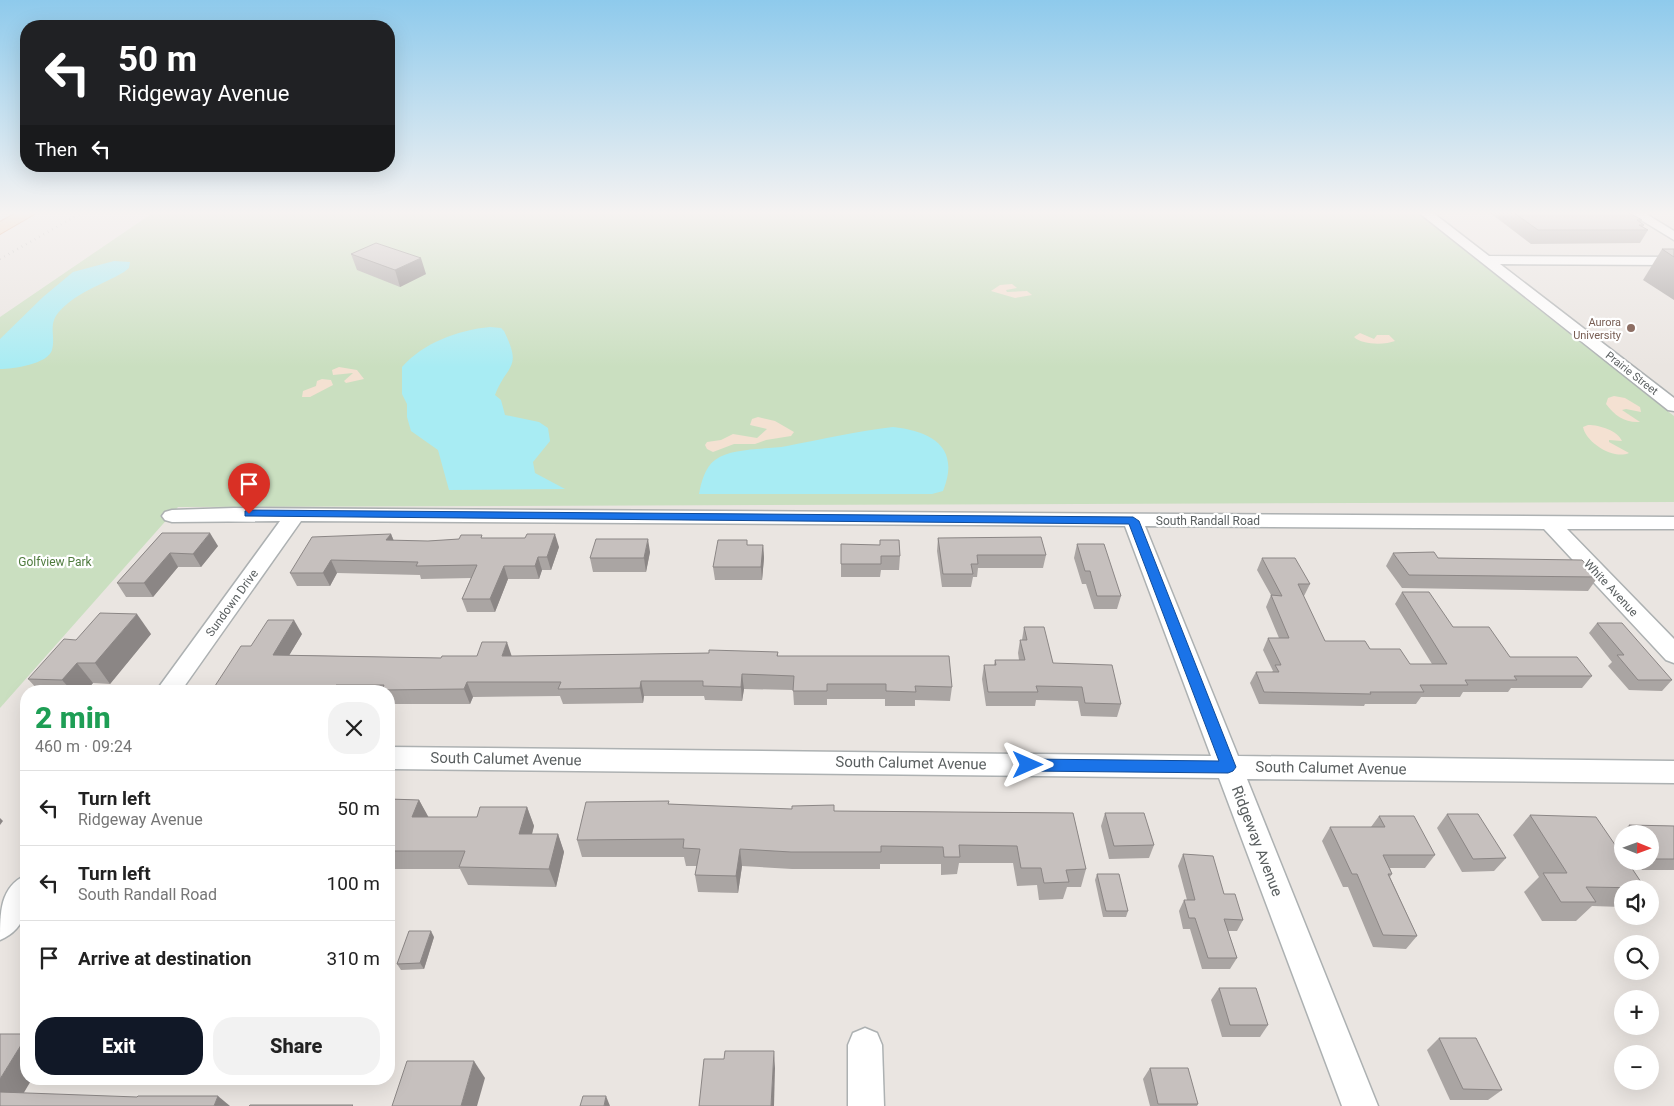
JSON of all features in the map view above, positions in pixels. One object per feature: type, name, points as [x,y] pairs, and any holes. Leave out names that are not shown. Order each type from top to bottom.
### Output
[{"type":"street","name":"Prairie Street","points":[[1491,264],[1674,406]]},
{"type":"street","name":"South Randall Road","points":[[172,516],[295,514],[1133,521],[1674,523]]},
{"type":"street","name":"Sundown Drive","points":[[172,685],[295,514]]},
{"type":"street","name":"Ridgeway Avenue","points":[[1133,521],[1360,1106]]},
{"type":"street","name":"White Avenue","points":[[1549,522],[1674,654]]},
{"type":"street","name":"South Calumet Avenue","points":[[395,758],[1674,772]]},
{"type":"street","points":[[0,925],[20,897]]},
{"type":"street","points":[[865,1046],[866,1106]]},
{"type":"green space","name":"Golfview Park","points":[[78,264],[1481,264],[1674,416],[1674,502],[178,507],[0,708],[0,317]]},
{"type":"sand","points":[[1012,284],[1017,288],[1006,290],[1007,292],[1027,291],[1032,295],[1015,298],[991,291],[1000,285]]},
{"type":"sand","points":[[1360,333],[1374,339],[1377,335],[1389,335],[1395,341],[1380,344],[1362,342],[1354,337]]},
{"type":"sand","points":[[339,367],[357,370],[364,379],[346,383],[344,381],[353,373],[333,375],[332,370]]},
{"type":"sand","points":[[322,379],[331,380],[333,385],[310,397],[302,397],[303,391],[316,386],[317,381]]},
{"type":"sand","points":[[1614,396],[1625,398],[1640,407],[1641,412],[1622,410],[1640,422],[1625,420],[1613,412],[1606,404],[1608,398]]},
{"type":"sand","points":[[758,417],[775,421],[794,432],[791,436],[766,440],[755,444],[734,444],[713,452],[707,449],[705,445],[707,442],[721,440],[733,434],[757,438],[767,429],[750,425],[752,419]]},
{"type":"sand","points":[[1588,425],[1603,427],[1617,434],[1622,441],[1609,440],[1609,442],[1629,453],[1623,455],[1616,454],[1602,449],[1589,439],[1585,433],[1583,427]]},
{"type":"water","points":[[104,264],[130,264],[129,268],[124,272],[81,294],[58,313],[53,322],[53,345],[49,355],[29,365],[0,369],[0,339],[43,297],[73,272]]},
{"type":"water","points":[[490,327],[501,328],[504,331],[510,344],[513,360],[495,395],[501,400],[505,415],[539,422],[548,428],[550,441],[533,462],[535,473],[565,489],[449,490],[438,450],[411,431],[407,417],[407,404],[402,394],[402,367],[420,351],[442,339],[466,331]]},
{"type":"water","points":[[893,427],[907,429],[930,437],[939,444],[945,452],[948,463],[948,476],[943,491],[932,494],[699,494],[706,471],[715,460],[722,456],[740,451],[787,446]]},
{"type":"building","points":[[377,264],[409,264],[395,270]]},
{"type":"building","points":[[162,533],[210,533],[193,554],[170,553],[144,583],[117,583]]},
{"type":"building","points":[[391,534],[386,540],[428,541],[459,539],[461,535],[482,535],[481,538],[525,538],[527,534],[555,534],[547,557],[538,557],[535,566],[504,566],[490,599],[462,599],[477,565],[416,566],[418,562],[331,560],[323,573],[290,573],[312,537]]},
{"type":"building","points":[[1041,537],[1046,555],[977,555],[978,564],[971,564],[973,574],[943,574],[938,538]]},
{"type":"building","points":[[596,539],[648,539],[644,558],[590,558]]},
{"type":"building","points":[[718,540],[747,540],[747,545],[763,545],[761,567],[713,567]]},
{"type":"building","points":[[880,540],[899,540],[900,556],[881,556],[881,564],[841,564],[841,544],[880,545]]},
{"type":"building","points":[[1077,544],[1104,544],[1121,596],[1097,596],[1090,571],[1085,571]]},
{"type":"building","points":[[1434,552],[1438,558],[1582,560],[1598,577],[1409,575],[1393,553]]},
{"type":"building","points":[[1262,558],[1295,558],[1310,584],[1298,584],[1325,641],[1365,641],[1370,649],[1400,649],[1410,664],[1447,664],[1402,592],[1429,592],[1453,627],[1489,627],[1510,657],[1577,657],[1592,676],[1514,676],[1517,680],[1465,680],[1468,685],[1420,685],[1424,692],[1370,692],[1371,694],[1264,692],[1256,672],[1279,672],[1275,665],[1281,665],[1268,638],[1289,638],[1271,595],[1282,596]]},
{"type":"building","points":[[100,613],[137,614],[95,663],[77,663],[62,680],[28,679],[64,639],[76,640]]},
{"type":"building","points":[[268,620],[294,620],[273,655],[441,658],[442,656],[477,656],[482,642],[507,642],[502,656],[709,653],[709,650],[778,652],[777,656],[949,656],[952,687],[915,686],[916,692],[886,691],[886,684],[827,684],[827,691],[793,691],[794,676],[742,674],[741,687],[703,686],[703,681],[641,681],[640,688],[558,689],[561,682],[467,682],[464,689],[395,690],[395,685],[216,685],[241,646],[251,646]]},
{"type":"building","points":[[1597,623],[1622,623],[1672,680],[1638,680],[1617,655],[1624,655]]},
{"type":"building","points":[[1024,627],[1044,627],[1053,663],[1112,665],[1121,704],[1085,703],[1082,687],[1036,686],[1038,692],[988,692],[984,665],[996,665],[995,660],[1025,660],[1020,640],[1027,640]]},
{"type":"building","points":[[395,799],[419,800],[412,817],[477,817],[480,807],[527,807],[519,834],[558,834],[549,869],[459,867],[465,851],[395,851]]},
{"type":"building","points":[[669,801],[668,804],[792,809],[792,806],[834,805],[834,811],[1073,813],[1086,869],[1066,870],[1069,882],[1044,883],[1041,868],[1021,868],[1017,846],[959,845],[960,857],[944,857],[943,847],[881,846],[881,852],[791,852],[740,849],[736,876],[695,875],[700,849],[683,848],[684,839],[577,840],[586,802]]},
{"type":"building","points":[[1105,813],[1144,813],[1154,845],[1114,846]]},
{"type":"building","points":[[1447,814],[1478,814],[1506,858],[1473,859]]},
{"type":"building","points":[[1530,815],[1596,817],[1614,843],[1614,870],[1633,870],[1640,880],[1614,880],[1614,887],[1586,887],[1596,902],[1561,902],[1543,873],[1567,873]]},
{"type":"building","points":[[1379,816],[1414,816],[1435,855],[1383,855],[1392,874],[1388,874],[1417,936],[1383,935],[1357,874],[1352,874],[1330,827],[1385,827]]},
{"type":"building","points":[[1659,826],[1674,826],[1674,859],[1659,859]]},
{"type":"building","points":[[1183,854],[1213,856],[1224,894],[1235,894],[1243,920],[1224,919],[1237,958],[1208,958],[1195,918],[1189,918],[1184,900],[1195,900]]},
{"type":"building","points":[[1097,874],[1119,874],[1128,911],[1106,911]]},
{"type":"building","points":[[409,931],[431,931],[420,963],[397,964]]},
{"type":"building","points":[[1219,988],[1256,988],[1268,1025],[1230,1025]]},
{"type":"building","points":[[0,1034],[20,1034],[20,1047],[0,1079]]},
{"type":"building","points":[[1439,1038],[1476,1038],[1502,1090],[1463,1089]]},
{"type":"building","points":[[725,1051],[774,1051],[771,1106],[699,1106],[704,1059],[724,1059]]},
{"type":"building","points":[[407,1061],[474,1061],[461,1106],[392,1106]]},
{"type":"building","points":[[1150,1068],[1188,1068],[1198,1104],[1158,1104]]},
{"type":"building","points":[[0,1092],[137,1097],[218,1096],[214,1106],[0,1106]]},
{"type":"building","points":[[583,1096],[606,1096],[604,1106],[580,1106]]},
{"type":"building","points":[[250,1105],[353,1105],[249,1106]]},
{"type":"place","name":"Aurora University","points":[[1631,328]]},
{"type":"route","points":[[249,514],[1133,521],[1228,767],[1028,765]]}]
